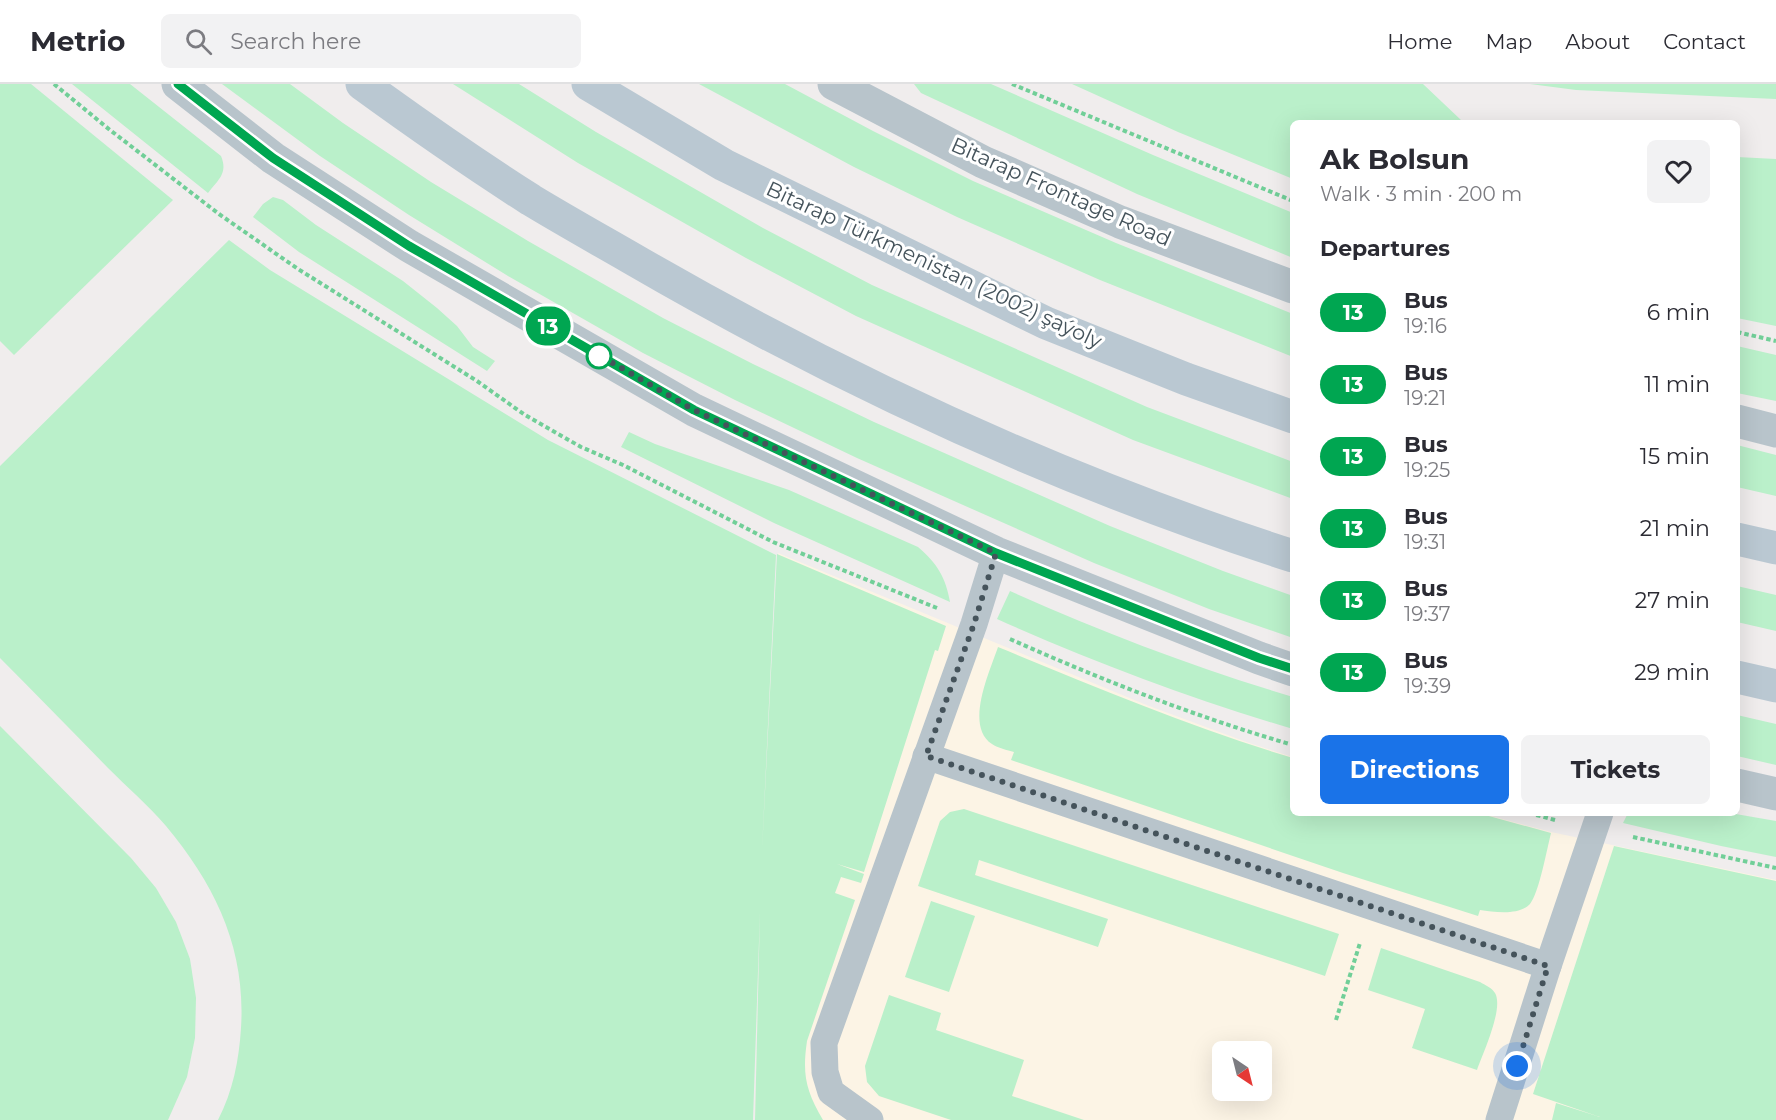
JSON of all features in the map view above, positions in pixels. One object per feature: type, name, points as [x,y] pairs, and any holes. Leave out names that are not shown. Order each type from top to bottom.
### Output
[{"type":"main road","points":[[362,84],[447,145],[533,201],[710,304],[842,373],[1041,464],[1216,532],[1290,555]]},
{"type":"main road","name":"Bitarap Türkmenistan (2002) şaýoly","points":[[588,84],[724,165],[1046,322],[1185,379],[1290,416]]},
{"type":"main road","points":[[1740,540],[1776,548]]},
{"type":"main road","points":[[1740,677],[1776,686]]},
{"type":"street","points":[[178,84],[273,158],[409,246],[694,410],[996,553],[1259,658],[1290,668]]},
{"type":"street","name":"Bitarap Frontage Road","points":[[854,89],[983,162],[1120,222],[1290,286]]},
{"type":"street","points":[[1740,422],[1776,431]]},
{"type":"street","points":[[1740,786],[1776,794]]},
{"type":"lane","points":[[870,1120],[831,1092],[825,1072],[824,1043],[974,624],[996,553]]},
{"type":"lane","points":[[926,756],[1548,966]]},
{"type":"lane","points":[[1499,1120],[1548,966],[1598,821]]},
{"type":"path","points":[[54,84],[219,214],[298,269],[477,381],[525,415],[581,447],[623,465],[772,542],[1152,698],[1290,745]]},
{"type":"path","points":[[1012,84],[1290,200]]},
{"type":"path","points":[[1740,333],[1776,341]]},
{"type":"path","points":[[1555,816],[1598,821],[1776,868]]},
{"type":"path","points":[[1336,1020],[1360,945]]},
{"type":"shaded area","points":[[778,553],[1149,706],[1290,756],[1290,816],[1491,816],[1551,832],[1776,880],[1776,1120],[755,1120],[762,852]]},
{"type":"green space","points":[[0,84],[31,84],[173,200],[14,355],[0,341]]},
{"type":"green space","points":[[72,84],[130,84],[221,156],[223,171],[219,180],[208,193]]},
{"type":"green space","points":[[222,84],[290,84],[431,182],[528,241],[663,318],[753,364],[874,422],[1110,526],[1290,595],[1290,637],[1209,609],[1094,563],[857,458],[735,400],[643,353],[508,276],[409,215],[320,156]]},
{"type":"green space","points":[[453,84],[519,84],[596,132],[763,228],[872,285],[1147,407],[1290,461],[1290,498],[1133,440],[856,316],[746,258],[578,163]]},
{"type":"green space","points":[[699,84],[785,84],[973,181],[1116,243],[1290,313],[1290,356],[1100,280],[957,217],[854,167]]},
{"type":"green space","points":[[914,84],[991,84],[1290,212],[1290,257],[1137,194],[921,93]]},
{"type":"green space","points":[[1072,84],[1423,84],[1461,120],[1290,120],[1290,178],[1178,132]]},
{"type":"green space","points":[[1530,84],[1776,84],[1776,99],[1576,90]]},
{"type":"green space","points":[[1740,157],[1776,159],[1776,326],[1740,319]]},
{"type":"green space","points":[[273,197],[283,200],[316,225],[403,281],[457,326],[473,347],[495,361],[487,371],[299,252],[253,217],[263,204]]},
{"type":"green space","points":[[229,240],[270,270],[548,440],[776,555],[762,851],[777,554],[946,626],[938,651],[935,650],[864,872],[837,864],[864,874],[861,883],[841,877],[835,893],[855,900],[807,1041],[805,1073],[809,1091],[823,1120],[755,1120],[760,912],[753,1120],[218,1120],[231,1087],[240,1040],[241,999],[233,945],[213,895],[200,872],[166,826],[0,658],[0,466]]},
{"type":"green space","points":[[1740,347],[1776,355],[1776,401],[1740,394]]},
{"type":"green space","points":[[629,432],[655,444],[789,490],[918,547],[940,572],[950,602],[774,523],[621,447]]},
{"type":"green space","points":[[1740,446],[1776,455],[1776,496],[1740,488]]},
{"type":"green space","points":[[1740,587],[1776,595],[1776,631],[1740,623]]},
{"type":"green space","points":[[1010,591],[1150,648],[1290,696],[1290,728],[1143,679],[997,619]]},
{"type":"green space","points":[[998,647],[1181,720],[1290,757],[1290,816],[1489,816],[1551,833],[1540,881],[1530,904],[1525,908],[1513,912],[1480,910],[1478,916],[1343,873],[1011,760],[1014,752],[992,744],[984,736],[980,725],[979,712],[985,683]]},
{"type":"green space","points":[[1740,716],[1776,724],[1776,765],[1740,757]]},
{"type":"green space","points":[[0,726],[131,858],[156,888],[176,922],[190,959],[196,998],[195,1038],[187,1077],[168,1120],[0,1120]]},
{"type":"green space","points":[[964,809],[1339,934],[1325,976],[979,860],[975,875],[1108,919],[1098,947],[918,886],[940,821],[950,812]]},
{"type":"green space","points":[[1740,815],[1776,821],[1776,857],[1721,846],[1623,823],[1626,816]]},
{"type":"green space","points":[[1614,846],[1776,881],[1776,1120],[1552,1120],[1556,1103],[1600,1117],[1533,1094]]},
{"type":"green space","points":[[931,901],[975,916],[949,992],[905,977]]},
{"type":"green space","points":[[1381,948],[1480,982],[1494,991],[1497,1000],[1495,1019],[1477,1070],[1412,1048],[1425,1009],[1368,990]]},
{"type":"green space","points":[[889,995],[941,1013],[936,1030],[1024,1060],[1012,1096],[1084,1120],[951,1120],[879,1096],[867,1082],[865,1066]]},
{"type":"bus line","name":"13","points":[[178,84],[273,158],[409,246],[694,410],[996,553],[1259,658],[1290,668]]},
{"type":"route","points":[[599,356],[592,351],[694,410],[996,553],[974,624],[926,756],[1548,966],[1517,1066]]}]
